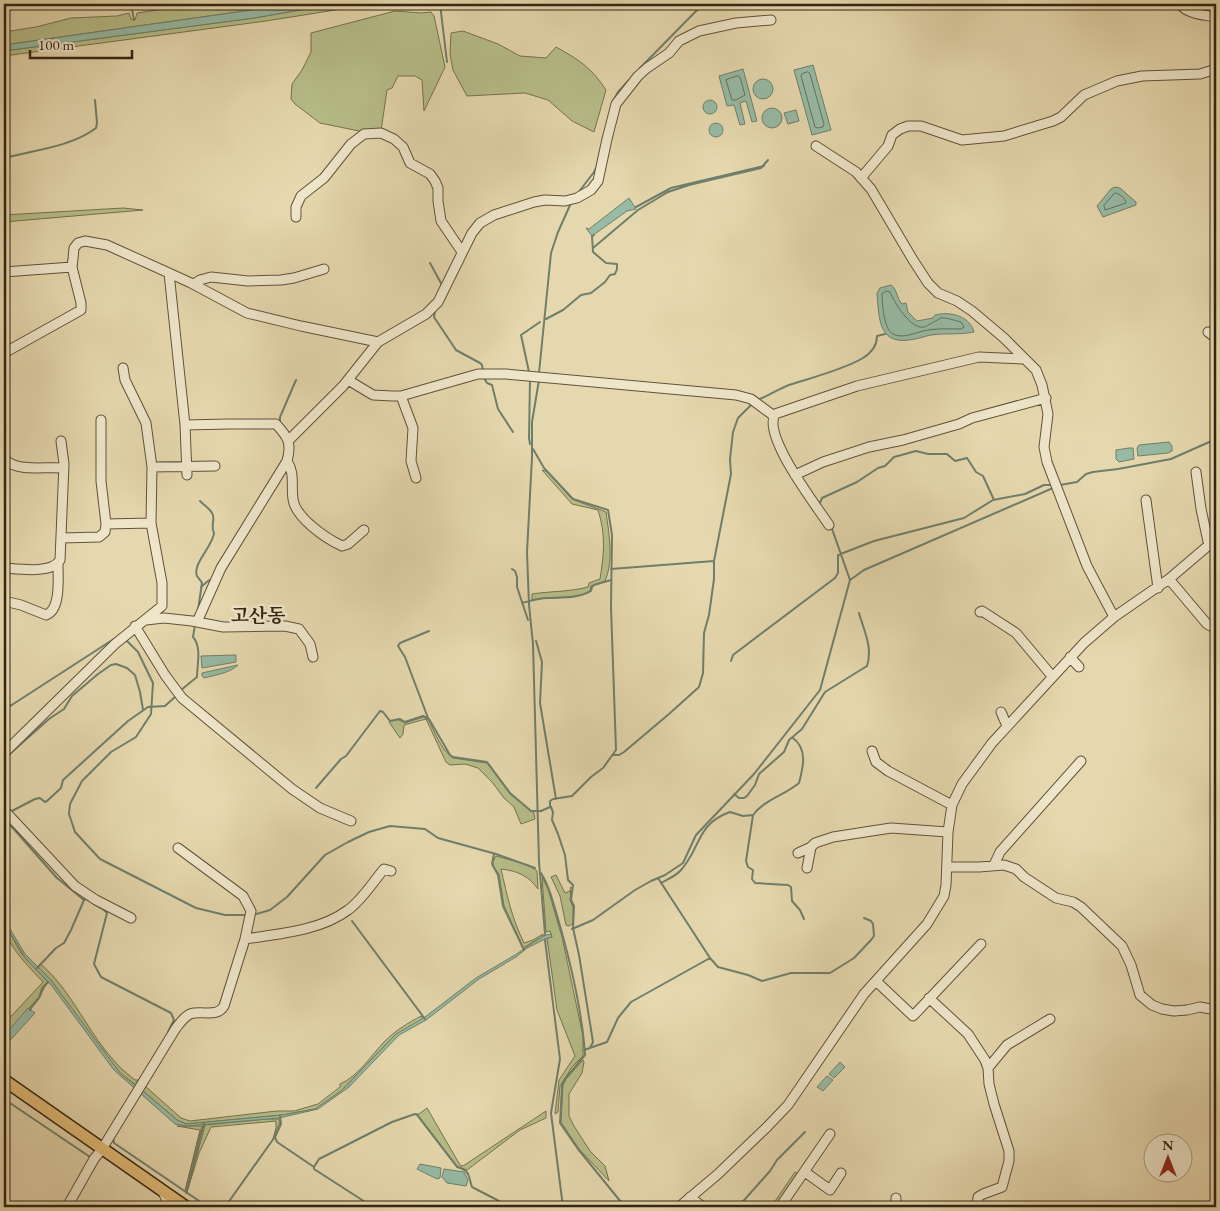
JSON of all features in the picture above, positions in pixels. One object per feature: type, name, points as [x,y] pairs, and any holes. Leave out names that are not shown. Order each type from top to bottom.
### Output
[{"type":"main road","points":[[4,1080],[186,1207]]},
{"type":"street","points":[[1180,4],[1181,7],[1189,12],[1216,17]]},
{"type":"street","points":[[288,441],[348,380],[378,342],[415,321],[433,308],[445,289],[462,252],[480,223],[494,215],[534,202],[545,200],[565,201],[577,198],[591,190],[598,181],[606,139],[616,104],[638,76],[670,53],[679,41],[699,31],[771,20]]},
{"type":"street","points":[[861,178],[888,146],[892,136],[900,129],[908,126],[921,126],[962,140],[1004,136],[1053,121],[1061,117],[1084,96],[1117,81],[1142,76],[1200,74],[1216,69]]},
{"type":"street","points":[[296,217],[296,207],[301,196],[324,178],[351,144],[364,134],[381,132],[394,139],[403,147],[410,163],[430,174],[435,181],[438,188],[438,202],[442,221],[462,252]]},
{"type":"street","points":[[816,146],[856,172],[871,189],[928,283],[938,293],[972,311],[1004,338],[1036,370],[1046,398],[1048,414],[1044,447],[1047,462],[1087,566],[1114,617]]},
{"type":"street","points":[[4,353],[81,310],[72,267],[74,248],[78,243],[85,241],[107,245],[194,284],[247,313],[378,342]]},
{"type":"street","points":[[4,272],[72,267]]},
{"type":"street","points":[[194,284],[211,277],[248,281],[281,280],[324,269]]},
{"type":"street","points":[[169,273],[185,425],[186,475]]},
{"type":"street","points":[[1208,332],[1216,338]]},
{"type":"street","points":[[829,525],[795,475],[780,448],[773,425],[774,416],[779,412],[857,386],[918,371],[979,357],[1024,358]]},
{"type":"street","points":[[4,753],[115,644],[162,606],[163,597],[151,523],[152,466],[146,423],[125,380],[123,368]]},
{"type":"street","points":[[348,380],[373,395],[401,396],[478,374],[506,374],[736,395],[751,399],[774,416]]},
{"type":"street","points":[[401,396],[413,428],[411,461],[416,478]]},
{"type":"street","points":[[795,475],[823,462],[869,447],[903,440],[959,424],[972,418],[1046,398]]},
{"type":"street","points":[[62,538],[99,537],[105,532],[101,420]]},
{"type":"street","points":[[185,425],[276,424],[290,445],[287,461],[222,568],[198,622]]},
{"type":"street","points":[[4,601],[21,605],[46,616],[52,614],[54,609],[62,538],[64,464],[61,441]]},
{"type":"street","points":[[4,458],[12,466],[21,468],[63,468]]},
{"type":"street","points":[[287,461],[292,468],[295,507],[304,519],[331,541],[342,546],[348,544],[364,530]]},
{"type":"street","points":[[152,466],[215,466]]},
{"type":"street","points":[[679,1207],[767,1127],[788,1105],[864,994],[927,924],[944,896],[948,832],[952,805],[962,784],[978,761],[1007,726],[1084,643],[1114,617],[1158,588],[1213,542],[1201,509],[1196,472]]},
{"type":"street","points":[[1146,500],[1158,588]]},
{"type":"street","points":[[106,524],[151,523]]},
{"type":"street","points":[[4,568],[41,569],[58,565]]},
{"type":"street","points":[[1169,579],[1207,624],[1216,629]]},
{"type":"street","points":[[980,612],[982,611],[1011,629],[1052,676]]},
{"type":"street","points":[[146,620],[164,618],[198,622],[223,628],[285,626],[299,629],[310,644],[313,656]]},
{"type":"street","points":[[135,626],[165,675],[182,698],[292,790],[320,808],[351,821]]},
{"type":"street","points":[[1070,658],[1079,667]]},
{"type":"street","points":[[1002,712],[1007,726]]},
{"type":"street","points":[[872,751],[876,762],[888,772],[952,805]]},
{"type":"street","points":[[994,865],[1000,852],[1081,761]]},
{"type":"street","points":[[4,810],[75,886],[131,918]]},
{"type":"street","points":[[798,853],[815,843],[833,837],[876,829],[891,828],[948,832]]},
{"type":"street","points":[[807,868],[811,847]]},
{"type":"street","points":[[67,1207],[94,1159],[176,1028],[184,1018],[192,1013],[222,1010],[245,939],[251,911],[243,896],[178,848]]},
{"type":"street","points":[[947,867],[1004,865],[1016,869],[1024,877],[1056,898],[1073,902],[1081,907],[1122,946],[1131,965],[1140,995],[1152,1005],[1174,1011],[1200,1007],[1216,1010]]},
{"type":"street","points":[[245,939],[317,925],[338,916],[354,906],[384,869],[391,871]]},
{"type":"street","points":[[876,981],[913,1016],[981,944]]},
{"type":"street","points":[[930,998],[968,1034],[985,1060],[994,1104],[1009,1151],[1009,1161],[1002,1187],[978,1197],[977,1207]]},
{"type":"street","points":[[988,1068],[1007,1046],[1050,1020]]},
{"type":"street","points":[[780,1207],[830,1134]]},
{"type":"street","points":[[805,1172],[830,1190],[842,1173]]},
{"type":"street","points":[[163,1191],[170,1207]]},
{"type":"street","points":[[690,1197],[703,1207]]},
{"type":"street","points":[[896,1198],[896,1207]]},
{"type":"shaded area","points":[[196,4],[294,4],[4,45],[4,32],[36,27],[71,18],[117,16],[129,13],[131,19],[135,20],[137,13]]},
{"type":"shaded area","points":[[335,4],[373,4],[266,21],[4,56],[4,51],[254,18]]},
{"type":"shaded area","points":[[395,11],[431,12],[434,16],[445,67],[424,111],[422,80],[415,76],[398,76],[392,88],[387,90],[381,131],[364,132],[320,123],[295,104],[291,99],[292,84],[311,52],[311,33]]},
{"type":"shaded area","points":[[463,31],[498,44],[520,56],[546,58],[556,47],[584,65],[606,90],[594,132],[572,121],[548,100],[525,93],[467,96],[453,70],[450,54],[451,33]]},
{"type":"shaded area","points":[[123,208],[143,210],[4,222],[4,215]]},
{"type":"shaded area","points":[[542,470],[548,472],[572,499],[606,512],[610,547],[608,573],[605,581],[591,586],[590,591],[583,594],[532,600],[532,594],[588,587],[589,583],[600,579],[603,553],[603,536],[598,510],[572,504]]},
{"type":"shaded area","points":[[423,717],[428,719],[449,755],[453,758],[487,763],[510,794],[534,813],[535,819],[521,824],[514,807],[478,768],[465,764],[450,765],[446,762],[426,719],[404,725],[403,734],[400,738],[389,722],[397,719],[405,723]]},
{"type":"shaded area","points":[[496,856],[528,865],[537,871],[538,889],[522,874],[501,869],[513,916],[524,943],[543,934],[543,936],[523,948],[504,906],[499,874],[493,866]]},
{"type":"shaded area","points":[[556,875],[565,893],[570,891],[571,887],[570,900],[573,907],[573,924],[568,926],[566,925],[560,896],[551,877]]},
{"type":"shaded area","points":[[542,877],[548,889],[562,937],[583,1036],[583,1056],[572,1067],[560,1086],[558,1112],[555,1114],[559,1080],[575,1056],[557,1010],[547,938],[552,937],[550,931],[546,932]]},
{"type":"shaded area","points":[[4,923],[21,953],[48,982],[42,987],[39,997],[4,1036],[4,1024],[43,982],[13,947],[5,931]]},
{"type":"shaded area","points":[[41,964],[62,987],[107,1052],[123,1070],[135,1080],[138,1080],[136,1085],[114,1067],[50,979],[38,968]]},
{"type":"shaded area","points":[[421,1016],[423,1019],[392,1038],[341,1091],[315,1109],[282,1115],[186,1124],[177,1120],[142,1090],[145,1086],[181,1118],[190,1121],[277,1111],[294,1111],[318,1104],[340,1087],[340,1084],[359,1071],[389,1037]]},
{"type":"shaded area","points":[[583,1060],[582,1073],[569,1094],[569,1116],[590,1151],[605,1166],[609,1181],[579,1149],[561,1122],[563,1085]]},
{"type":"shaded area","points":[[427,1108],[460,1165],[463,1166],[546,1111],[546,1118],[520,1130],[467,1170],[457,1166],[418,1115],[415,1114],[419,1114]]},
{"type":"shaded area","points":[[279,1119],[280,1122],[273,1139],[276,1121],[211,1127],[199,1153],[187,1192],[205,1125]]},
{"type":"shaded area","points":[[177,1126],[202,1126],[185,1191],[200,1130]]},
{"type":"shaded area","points":[[795,1172],[799,1174],[778,1207],[771,1207]]},
{"type":"water","points":[[294,4],[335,4],[254,18],[4,51],[4,45]]},
{"type":"water","points":[[813,65],[831,130],[812,135],[794,70]]},
{"type":"water","points":[[743,69],[757,121],[752,122],[746,101],[740,103],[745,124],[740,125],[734,105],[727,106],[719,76]]},
{"type":"water","points":[[763,79],[770,82],[773,89],[770,96],[763,99],[756,96],[753,89],[756,82]]},
{"type":"water","points":[[707,100],[713,100],[717,107],[713,114],[707,114],[703,110],[703,104]]},
{"type":"water","points":[[772,108],[779,111],[782,118],[779,125],[772,128],[765,125],[762,118],[765,111]]},
{"type":"water","points":[[796,110],[799,121],[788,124],[784,113]]},
{"type":"water","points":[[713,123],[719,123],[723,130],[719,137],[713,137],[709,133],[709,127]]},
{"type":"water","points":[[1115,187],[1120,188],[1136,202],[1136,205],[1103,217],[1097,206],[1111,189]]},
{"type":"water","points":[[629,198],[636,209],[627,211],[592,236],[586,228],[589,229]]},
{"type":"water","points":[[891,285],[895,289],[900,302],[902,304],[906,303],[908,312],[917,321],[933,318],[935,315],[953,314],[968,322],[974,332],[931,335],[917,339],[894,339],[883,330],[880,322],[877,293],[880,288]]},
{"type":"water","points":[[1169,442],[1172,446],[1172,451],[1168,453],[1138,456],[1137,448],[1139,445]]},
{"type":"water","points":[[1133,448],[1134,459],[1119,462],[1116,459],[1116,450]]},
{"type":"water","points":[[236,655],[236,662],[202,668],[201,656]]},
{"type":"water","points":[[238,665],[222,673],[204,678],[202,676],[202,673]]},
{"type":"water","points":[[4,919],[25,954],[50,979],[121,1074],[177,1120],[186,1124],[282,1115],[315,1109],[341,1091],[396,1034],[425,1017],[476,978],[543,936],[551,934],[552,937],[527,948],[516,957],[479,979],[426,1020],[399,1035],[349,1087],[318,1109],[279,1118],[187,1126],[175,1124],[114,1070],[52,986],[26,959],[4,923]]},
{"type":"water","points":[[28,1008],[35,1013],[4,1047],[4,1036]]},
{"type":"water","points":[[840,1062],[845,1067],[834,1078],[829,1074]]},
{"type":"water","points":[[827,1076],[833,1080],[823,1091],[817,1087]]},
{"type":"water","points":[[420,1164],[441,1168],[440,1178],[437,1179],[417,1169]]},
{"type":"water","points":[[444,1169],[464,1172],[468,1180],[466,1186],[447,1183],[442,1177]]},
{"type":"waterway","points":[[131,4],[134,20]]},
{"type":"waterway","points":[[440,4],[447,62]]},
{"type":"waterway","points":[[640,68],[703,4]]},
{"type":"waterway","points":[[612,103],[618,92],[630,79]]},
{"type":"waterway","points":[[4,158],[64,144],[96,128],[95,100]]},
{"type":"waterway","points":[[578,193],[597,166],[606,127]]},
{"type":"waterway","points":[[593,248],[638,210],[668,192],[689,185],[761,168],[768,160]]},
{"type":"waterway","points":[[636,207],[671,188],[764,166]]},
{"type":"waterway","points":[[539,373],[551,253],[571,203]]},
{"type":"waterway","points":[[546,319],[563,310],[581,295],[591,293],[605,282],[610,275],[615,274],[617,264],[606,263],[593,252],[592,236],[594,235]]},
{"type":"waterway","points":[[430,263],[442,285]]},
{"type":"waterway","points":[[435,311],[434,317],[456,350],[480,363],[483,371]]},
{"type":"waterway","points":[[529,372],[521,335],[540,322]]},
{"type":"waterway","points":[[757,400],[781,388],[856,362],[871,351],[875,346],[877,336],[885,334]]},
{"type":"waterway","points":[[484,378],[487,383],[492,385],[498,409],[513,432]]},
{"type":"waterway","points":[[530,379],[530,444]]},
{"type":"waterway","points":[[280,422],[280,417],[296,380]]},
{"type":"waterway","points":[[539,380],[532,422],[527,552],[533,644],[539,862],[545,934]]},
{"type":"waterway","points":[[611,569],[714,561],[731,474],[730,459],[733,432],[738,418],[752,404]]},
{"type":"waterway","points":[[1060,485],[1077,482],[1086,474],[1093,472],[1171,459],[1216,439]]},
{"type":"waterway","points":[[533,449],[544,468],[573,499],[608,510],[612,535],[611,607],[616,750],[603,768],[572,796],[550,801],[553,812],[552,820],[565,855],[568,880],[573,885],[571,900],[574,906],[573,928],[593,1042],[590,1048]]},
{"type":"waterway","points":[[819,505],[822,498],[857,482],[878,468],[885,466],[894,457],[916,451],[928,454],[947,454],[955,461],[967,458],[976,472],[983,476],[994,500]]},
{"type":"waterway","points":[[731,661],[733,655],[835,578],[838,573],[838,555],[874,541],[964,518],[993,500],[1025,494],[1044,485],[1052,485]]},
{"type":"waterway","points":[[572,929],[593,920],[635,890],[665,875],[683,863],[696,835],[754,774],[820,690],[850,580],[864,570],[1053,488]]},
{"type":"waterway","points":[[198,610],[202,583],[197,576],[197,566],[214,533],[213,515],[200,501]]},
{"type":"waterway","points":[[831,526],[850,580]]},
{"type":"waterway","points":[[613,755],[619,755],[624,752],[699,687],[703,673],[704,633],[709,615],[714,579],[714,561]]},
{"type":"waterway","points":[[512,569],[517,577],[517,587],[528,620]]},
{"type":"waterway","points":[[201,587],[213,579]]},
{"type":"waterway","points":[[522,603],[541,598],[586,594],[591,591],[594,585],[611,580]]},
{"type":"waterway","points":[[734,794],[739,798],[747,796],[755,785],[759,774],[784,752],[789,740],[802,729],[825,692],[867,666],[869,652],[859,613]]},
{"type":"waterway","points":[[181,690],[197,677],[198,651],[193,637],[195,625]]},
{"type":"waterway","points":[[428,718],[405,657],[398,646],[400,643],[429,631]]},
{"type":"waterway","points":[[4,710],[120,635]]},
{"type":"waterway","points":[[126,640],[138,652],[153,683],[151,714],[136,737],[111,752],[82,781],[70,804],[69,814],[75,832],[100,859],[196,908],[225,915],[248,915]]},
{"type":"waterway","points":[[536,641],[542,662],[540,703],[556,799]]},
{"type":"waterway","points":[[4,759],[49,719],[64,709],[72,696],[111,665],[116,664],[127,668],[135,675],[143,710]]},
{"type":"waterway","points":[[10,812],[35,799],[40,798],[45,802],[47,801],[61,788],[63,780],[128,721],[148,707],[165,706],[176,696]]},
{"type":"waterway","points":[[316,788],[341,759],[346,756],[380,711],[390,721],[400,719],[405,722],[423,716],[429,719],[450,755],[487,762],[510,793],[531,811],[541,811],[550,807]]},
{"type":"waterway","points":[[793,738],[798,742],[803,753],[803,765],[799,783],[763,805],[753,815],[746,861],[748,867],[753,870],[752,879],[755,883],[788,885],[791,887],[792,901],[800,910],[804,919]]},
{"type":"waterway","points":[[661,883],[681,870],[705,830],[719,817],[730,812],[743,816],[753,815]]},
{"type":"waterway","points":[[4,818],[57,878],[84,900],[86,899],[107,913],[94,964],[101,977],[171,1013],[174,1020],[168,1032]]},
{"type":"waterway","points":[[253,915],[270,910],[287,897],[325,855],[369,832],[390,826],[425,829],[438,838],[496,854],[535,868]]},
{"type":"waterway","points":[[494,854],[492,864],[498,875],[503,906],[524,950]]},
{"type":"waterway","points":[[541,873],[552,897],[570,964],[581,1019],[585,1055],[562,1085],[560,1123],[578,1149],[625,1207]]},
{"type":"waterway","points":[[658,878],[710,958],[718,967],[762,981],[791,973],[830,973],[854,958],[874,936],[873,924],[864,918]]},
{"type":"waterway","points":[[37,968],[56,948],[64,943],[84,900]]},
{"type":"waterway","points":[[352,921],[425,1019]]},
{"type":"waterway","points":[[545,940],[560,1059],[551,1113],[563,1207]]},
{"type":"waterway","points":[[584,1050],[607,1042],[618,1018],[631,1002],[710,958]]},
{"type":"waterway","points":[[30,1010],[48,982]]},
{"type":"waterway","points":[[4,1099],[90,1157]]},
{"type":"waterway","points":[[314,1167],[319,1159],[392,1122],[415,1114],[457,1167],[467,1172],[472,1187],[507,1207]]},
{"type":"waterway","points":[[280,1116],[281,1124],[275,1137],[277,1142],[314,1167],[314,1169],[373,1207]]},
{"type":"waterway","points":[[186,1193],[204,1123]]},
{"type":"waterway","points":[[738,1207],[770,1171],[777,1160],[805,1132]]},
{"type":"waterway","points":[[113,1138],[114,1143],[208,1207]]},
{"type":"waterway","points":[[225,1207],[274,1138]]},
{"type":"district","name":"고산동","points":[[258,615]]}]
